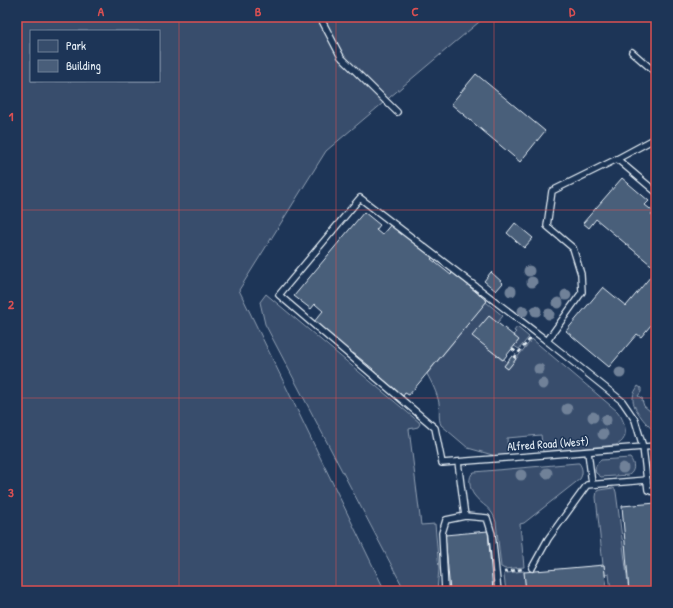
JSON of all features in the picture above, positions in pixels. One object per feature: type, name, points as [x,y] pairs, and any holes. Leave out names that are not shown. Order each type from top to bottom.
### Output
[{"type":"lane","points":[[320,17],[341,57],[397,112]]},
{"type":"lane","points":[[632,52],[656,73]]},
{"type":"lane","points":[[547,341],[582,292],[581,274],[573,248],[547,226],[552,191],[656,138]]},
{"type":"lane","points":[[617,159],[656,192]]},
{"type":"lane","name":"Alfred Road (West)","points":[[535,332],[360,198],[279,295],[435,428],[442,463],[656,446]]},
{"type":"lane","points":[[535,332],[622,401],[635,420],[643,447],[648,490],[656,493]]},
{"type":"lane","points":[[588,452],[592,484]]},
{"type":"lane","points":[[458,462],[465,516]]},
{"type":"lane","points":[[532,568],[548,539],[587,485],[646,480]]},
{"type":"lane","points":[[445,591],[442,533],[446,520],[465,516],[486,518],[492,534],[498,591]]},
{"type":"path","points":[[514,358],[535,332]]},
{"type":"path","points":[[512,349],[518,353]]},
{"type":"path","points":[[509,571],[516,570]]},
{"type":"green space","points":[[17,17],[485,17],[326,151],[239,290],[385,591],[17,591]]},
{"type":"green space","points":[[266,294],[419,422],[420,424],[418,427],[409,429],[421,525],[435,524],[439,569],[437,591],[405,591],[265,324],[260,302]]},
{"type":"green space","points":[[486,302],[503,316],[497,323],[489,316],[473,336],[502,360],[504,359],[507,362],[504,366],[508,369],[532,339],[617,411],[622,419],[625,430],[624,439],[621,442],[616,445],[543,452],[541,435],[507,438],[508,455],[496,456],[468,448],[441,425],[438,399],[427,374]]},
{"type":"green space","points":[[517,327],[529,337],[519,349],[514,346],[519,340],[513,335],[516,332],[514,331]]},
{"type":"green space","points":[[638,386],[641,388],[641,392],[638,396],[643,399],[644,406],[656,416],[656,433],[645,422],[633,402],[633,396]]},
{"type":"green space","points":[[630,458],[634,467],[629,475],[601,477],[596,473],[596,466],[601,460]]},
{"type":"green space","points":[[656,458],[656,478],[650,471],[650,462]]},
{"type":"green space","points":[[579,463],[582,469],[580,479],[524,523],[520,524],[524,567],[505,569],[501,567],[496,522],[492,513],[477,499],[470,487],[470,477],[472,474],[474,472]]},
{"type":"green space","points":[[613,488],[616,492],[629,591],[611,591],[609,574],[605,575],[603,565],[596,497],[597,491]]},
{"type":"green space","points":[[524,571],[526,591],[506,591],[504,574]]},
{"type":"building","points":[[476,74],[545,131],[520,162],[451,104]]},
{"type":"building","points":[[622,178],[649,201],[645,205],[654,212],[651,215],[656,219],[656,269],[596,219],[589,228],[583,223]]},
{"type":"building","points":[[364,212],[380,225],[376,230],[382,235],[392,223],[433,257],[431,259],[451,275],[452,272],[487,301],[409,395],[405,393],[403,396],[372,370],[373,369],[313,323],[323,311],[315,304],[311,309],[294,296]]},
{"type":"building","points":[[515,223],[533,238],[524,248],[507,233]]},
{"type":"building","points":[[656,270],[656,329],[651,325],[641,337],[637,334],[609,367],[566,331],[603,287],[626,306]]},
{"type":"building","points":[[491,272],[503,283],[496,291],[484,281]]},
{"type":"building","points":[[489,316],[519,340],[503,360],[472,336]]},
{"type":"building","points":[[512,356],[516,359],[508,369],[504,366]]},
{"type":"building","points":[[656,503],[656,591],[629,591],[622,506]]},
{"type":"building","points":[[488,531],[493,591],[450,591],[445,535]]},
{"type":"building","points":[[604,565],[607,591],[526,591],[524,572]]}]
